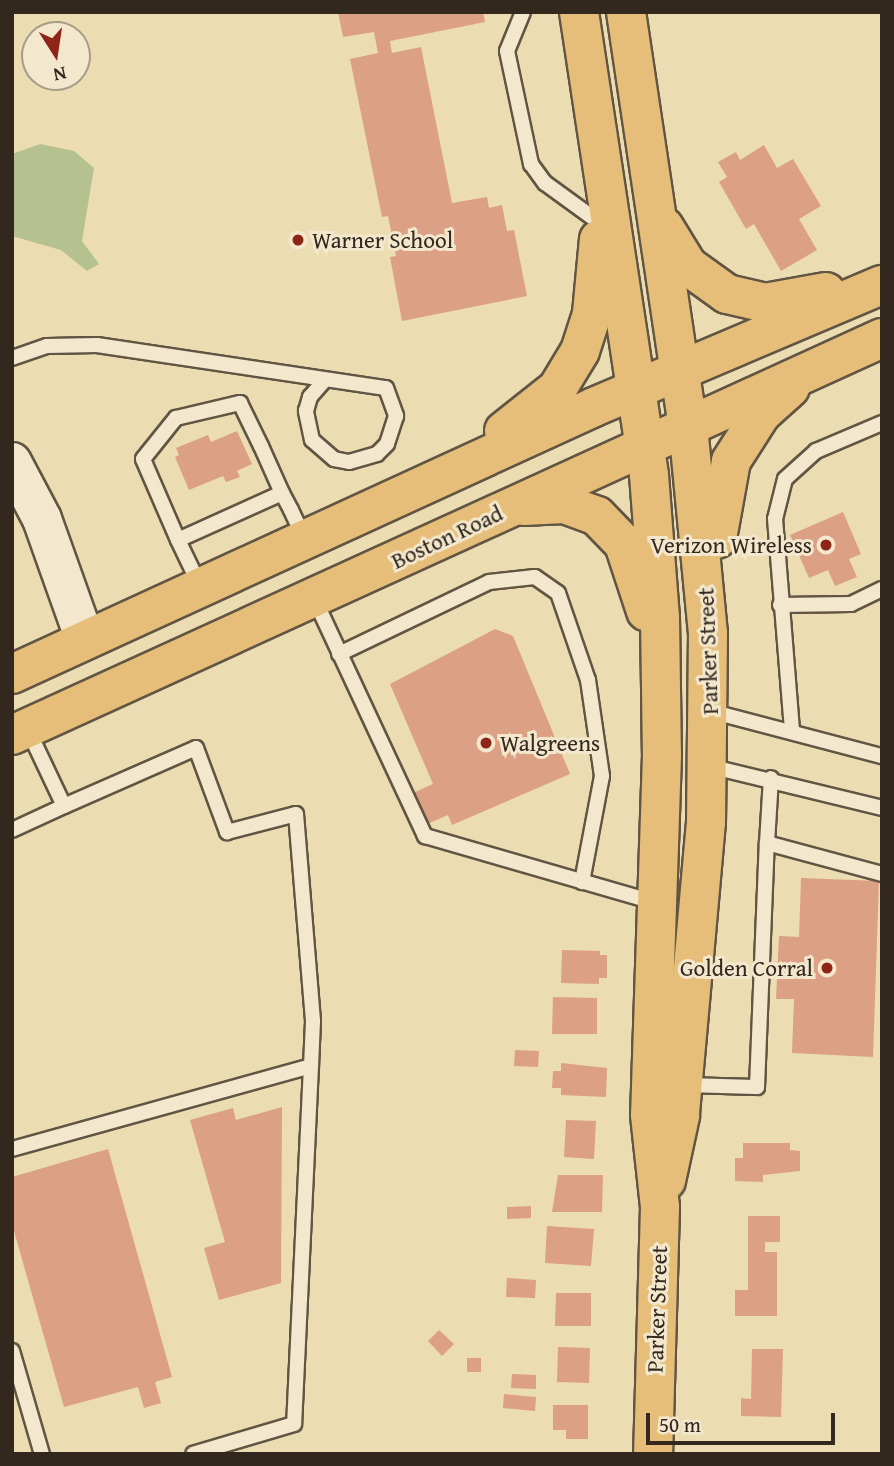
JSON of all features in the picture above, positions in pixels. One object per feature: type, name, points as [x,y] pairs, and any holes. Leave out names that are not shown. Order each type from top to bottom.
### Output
[{"type":"main road","name":"Parker Street","points":[[579,12],[645,446],[662,663],[650,1115],[660,1207],[653,1454]]},
{"type":"main road","name":"Parker Street","points":[[626,12],[688,426],[702,544],[710,696],[709,766],[683,1085],[676,1143],[660,1207]]},
{"type":"main road","points":[[433,480],[557,389],[580,351],[592,313],[603,170]]},
{"type":"main road","points":[[653,183],[662,220],[678,253],[700,278],[727,294],[752,302],[778,302],[882,277]]},
{"type":"main road","points":[[12,674],[433,480],[637,389],[882,285]]},
{"type":"main road","name":"Boston Road","points":[[20,732],[882,338]]},
{"type":"main road","points":[[710,696],[719,516],[731,461],[747,433],[778,397],[833,361]]},
{"type":"main road","points":[[12,462],[42,519],[85,640]]},
{"type":"main road","points":[[502,512],[549,502],[597,516],[624,544],[662,663]]},
{"type":"lane","points":[[523,12],[507,51],[531,164],[545,183],[600,223]]},
{"type":"lane","points":[[12,358],[47,346],[97,345],[324,382],[386,388],[396,416],[387,444],[377,454],[363,460],[334,459],[312,440],[306,411],[310,397],[324,382]]},
{"type":"lane","points":[[201,587],[143,459],[176,418],[240,403],[304,539]]},
{"type":"lane","points":[[792,730],[775,519],[785,478],[816,451],[882,423]]},
{"type":"lane","points":[[178,540],[282,493]]},
{"type":"lane","points":[[339,654],[489,582],[535,577],[558,593],[588,680],[602,776],[582,882]]},
{"type":"lane","points":[[780,605],[851,604],[882,589]]},
{"type":"lane","points":[[314,597],[425,836],[656,902]]},
{"type":"lane","points":[[710,696],[792,730],[882,756]]},
{"type":"lane","points":[[20,732],[64,806]]},
{"type":"lane","points":[[12,830],[196,748],[227,832],[296,814],[313,1021],[294,1424],[193,1454]]},
{"type":"lane","points":[[709,766],[771,778],[882,808]]},
{"type":"lane","points":[[683,1085],[757,1087],[771,778]]},
{"type":"lane","points":[[767,843],[882,874]]},
{"type":"lane","points":[[13,1148],[311,1066]]},
{"type":"lane","points":[[12,1351],[42,1454]]},
{"type":"green space","points":[[40,144],[74,151],[94,168],[82,241],[99,264],[87,271],[61,250],[12,236],[12,154]]},
{"type":"building","points":[[338,12],[483,12],[485,22],[390,41],[392,53],[421,47],[452,203],[487,197],[489,208],[502,205],[507,231],[514,230],[527,296],[402,321],[390,257],[396,256],[388,216],[382,217],[350,59],[378,53],[374,32],[343,37]]},
{"type":"building","points":[[764,145],[777,168],[793,159],[821,206],[799,219],[817,250],[781,271],[754,224],[746,229],[719,182],[727,177],[718,162],[736,152],[740,160]]},
{"type":"building","points":[[237,431],[252,464],[237,471],[240,477],[226,482],[223,476],[189,490],[175,457],[179,455],[176,448],[208,435],[211,442]]},
{"type":"building","name":"Verizon Wireless","points":[[843,512],[861,554],[849,559],[857,577],[835,586],[828,570],[809,578],[790,535]]},
{"type":"building","name":"Walgreens","points":[[495,629],[513,636],[570,774],[452,825],[448,815],[427,824],[413,793],[433,784],[390,684]]},
{"type":"building","name":"Golden Corral","points":[[801,878],[879,881],[873,1057],[792,1053],[794,999],[776,999],[779,936],[799,937]]},
{"type":"building","points":[[562,950],[600,951],[600,955],[607,955],[607,978],[599,978],[599,984],[561,983]]},
{"type":"building","points":[[553,997],[597,998],[597,1034],[552,1034]]},
{"type":"building","points":[[515,1050],[539,1051],[538,1067],[514,1066]]},
{"type":"building","points":[[561,1063],[607,1068],[606,1097],[561,1095],[561,1088],[552,1088],[553,1071],[561,1071]]},
{"type":"building","points":[[282,1107],[281,1283],[219,1300],[204,1248],[225,1242],[190,1120],[233,1108],[236,1120]]},
{"type":"building","points":[[566,1120],[596,1121],[594,1159],[564,1157]]},
{"type":"building","points":[[743,1143],[790,1143],[790,1150],[800,1151],[800,1171],[763,1175],[763,1182],[735,1181],[735,1158],[743,1158]]},
{"type":"building","points":[[108,1149],[172,1377],[155,1382],[161,1403],[144,1408],[138,1387],[64,1407],[12,1224],[12,1177]]},
{"type":"building","points":[[558,1175],[603,1175],[602,1212],[552,1212]]},
{"type":"building","points":[[531,1206],[531,1218],[507,1219],[507,1207]]},
{"type":"building","points":[[748,1216],[780,1216],[780,1242],[765,1242],[765,1252],[777,1252],[777,1316],[735,1316],[735,1290],[748,1290]]},
{"type":"building","points":[[547,1226],[594,1229],[591,1266],[545,1263]]},
{"type":"building","points":[[507,1278],[536,1280],[535,1298],[506,1297]]},
{"type":"building","points":[[556,1293],[591,1293],[591,1326],[555,1326]]},
{"type":"building","points":[[439,1330],[454,1344],[442,1356],[428,1341]]},
{"type":"building","points":[[558,1347],[590,1348],[589,1383],[557,1382]]},
{"type":"building","points":[[752,1349],[783,1349],[781,1417],[741,1416],[741,1398],[751,1399]]},
{"type":"building","points":[[467,1358],[481,1358],[481,1372],[467,1372]]},
{"type":"building","points":[[512,1374],[536,1375],[536,1389],[511,1388]]},
{"type":"building","points":[[504,1394],[536,1397],[535,1411],[503,1408]]},
{"type":"building","points":[[553,1405],[588,1405],[588,1439],[566,1439],[566,1430],[553,1430]]},
{"type":"place","name":"Warner School","points":[[298,240]]},
{"type":"place","name":"Verizon Wireless","points":[[826,545]]},
{"type":"place","name":"Walgreens","points":[[486,743]]},
{"type":"place","name":"Golden Corral","points":[[827,968]]}]
